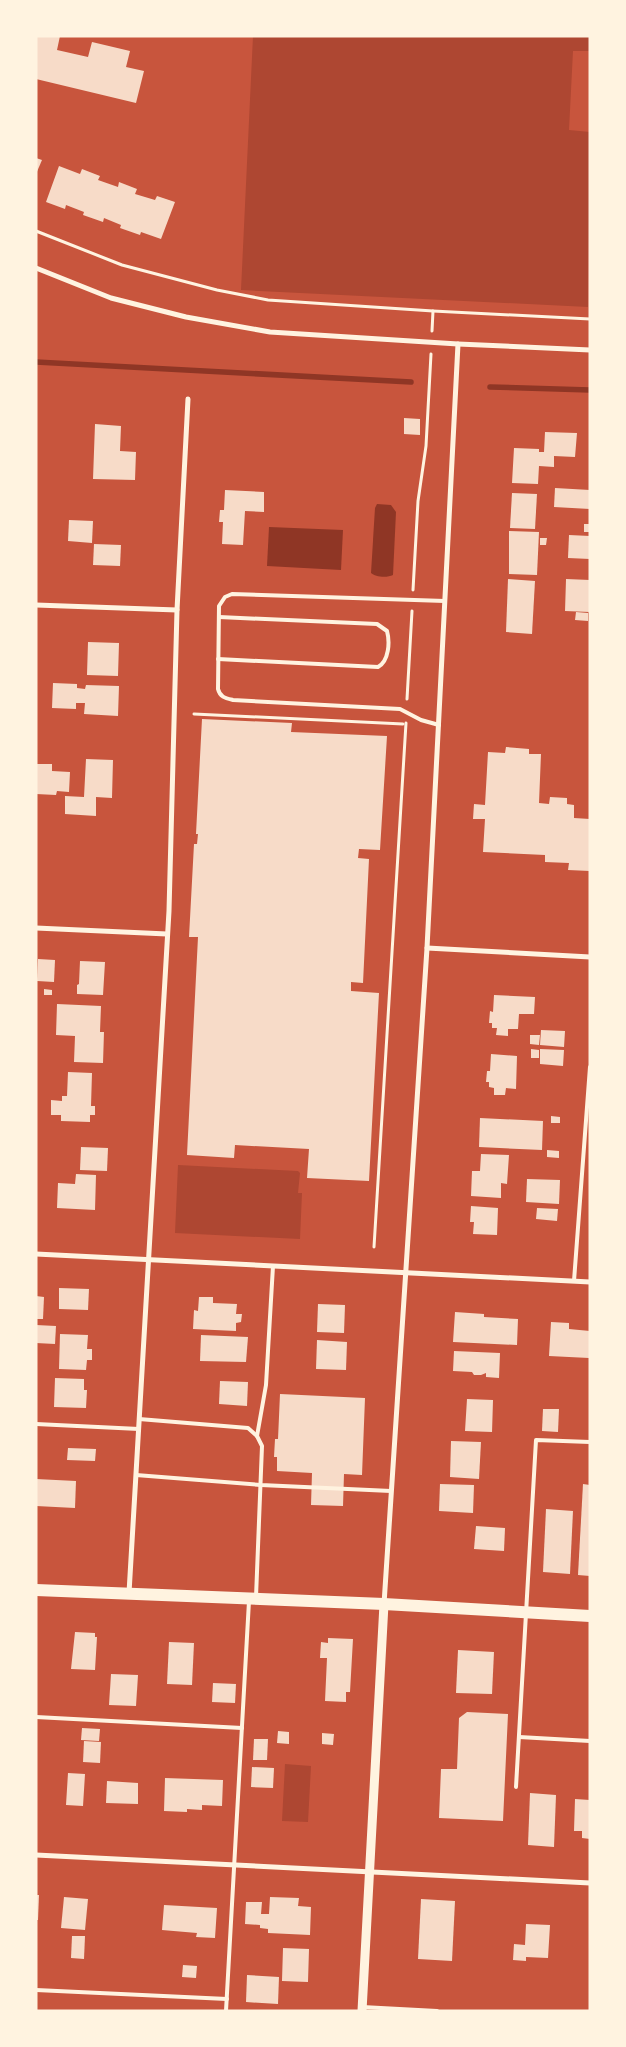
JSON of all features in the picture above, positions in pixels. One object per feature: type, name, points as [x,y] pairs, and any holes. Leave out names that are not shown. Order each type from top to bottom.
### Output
[{"type":"main road","points":[[36,1590],[384,1604],[590,1616]]},
{"type":"street","points":[[36,268],[111,298],[186,317],[270,332],[590,350]]},
{"type":"street","points":[[362,2009],[384,1604],[427,948],[458,344]]},
{"type":"street","points":[[129,1593],[167,934],[177,610],[188,399]]},
{"type":"street","points":[[36,605],[177,610]]},
{"type":"street","points":[[36,928],[167,934]]},
{"type":"street","points":[[427,948],[590,957]]},
{"type":"street","points":[[36,1254],[590,1282]]},
{"type":"street","points":[[36,1855],[590,1883]]},
{"type":"lane","points":[[438,725],[421,720],[406,711],[389,708],[224,698],[219,694],[218,689],[219,606],[225,597],[232,594],[445,601]]},
{"type":"lane","points":[[218,659],[378,668],[386,659],[388,635],[387,631],[376,624],[219,618]]},
{"type":"lane","points":[[574,1281],[590,1067]]},
{"type":"lane","points":[[257,1436],[266,1385],[273,1266]]},
{"type":"lane","points":[[140,1419],[248,1428],[257,1436],[262,1446],[261,1485],[242,1728],[226,2011]]},
{"type":"lane","points":[[36,1424],[139,1429]]},
{"type":"lane","points":[[516,1787],[536,1440],[590,1442]]},
{"type":"lane","points":[[136,1475],[261,1485],[392,1490]]},
{"type":"lane","points":[[36,1717],[242,1728]]},
{"type":"lane","points":[[520,1737],[590,1741]]},
{"type":"lane","points":[[36,1990],[227,1999]]},
{"type":"lane","points":[[362,2009],[437,2011]]},
{"type":"path","points":[[36,231],[122,265],[217,290],[268,300],[590,319]]},
{"type":"path","points":[[374,1247],[418,502],[426,446],[432,311]]},
{"type":"path","points":[[194,714],[406,724]]},
{"type":"shaded area","points":[[253,36],[590,36],[590,51],[573,51],[569,130],[590,132],[588,307],[241,290]]},
{"type":"shaded area","points":[[377,504],[391,505],[396,512],[393,575],[388,577],[371,573],[375,508]]},
{"type":"shaded area","points":[[269,527],[343,530],[341,570],[267,566]]},
{"type":"shaded area","points":[[178,1165],[298,1171],[300,1173],[298,1193],[302,1193],[300,1239],[175,1233]]},
{"type":"shaded area","points":[[285,1764],[311,1766],[308,1822],[282,1821]]},
{"type":"building","points":[[36,36],[60,36],[57,50],[88,57],[92,42],[130,51],[126,67],[144,71],[136,103],[36,79]]},
{"type":"building","points":[[36,158],[42,160],[36,174]]},
{"type":"building","points":[[59,166],[80,174],[82,169],[100,176],[98,180],[118,187],[119,182],[137,189],[135,194],[155,200],[157,196],[175,202],[161,239],[141,232],[140,235],[120,228],[121,225],[104,218],[103,222],[83,215],[84,212],[66,205],[65,209],[46,202]]},
{"type":"building","points":[[404,418],[420,419],[420,435],[404,434]]},
{"type":"building","points":[[95,424],[121,426],[120,451],[136,452],[135,480],[93,479]]},
{"type":"building","points":[[545,432],[577,433],[575,457],[554,456],[554,467],[539,466],[538,484],[512,483],[514,448],[539,449],[539,452],[544,452]]},
{"type":"building","points":[[555,488],[590,490],[590,509],[554,507]]},
{"type":"building","points":[[225,490],[264,492],[264,512],[245,511],[243,545],[222,544],[223,522],[219,522],[220,510],[224,510]]},
{"type":"building","points":[[512,493],[537,494],[535,529],[510,528]]},
{"type":"building","points":[[69,520],[93,521],[92,543],[68,541]]},
{"type":"building","points":[[584,524],[590,524],[590,532],[584,532]]},
{"type":"building","points":[[509,531],[539,532],[537,575],[509,574]]},
{"type":"building","points":[[569,535],[590,536],[590,559],[568,558]]},
{"type":"building","points":[[540,538],[547,538],[546,545],[540,545]]},
{"type":"building","points":[[94,544],[121,545],[120,566],[93,565]]},
{"type":"building","points":[[508,579],[535,581],[532,634],[506,632]]},
{"type":"building","points":[[566,579],[590,580],[590,612],[565,611]]},
{"type":"building","points":[[576,612],[588,613],[588,621],[575,620]]},
{"type":"building","points":[[88,642],[119,643],[118,676],[87,675]]},
{"type":"building","points":[[53,683],[77,684],[77,688],[85,689],[86,685],[119,686],[118,716],[84,714],[85,703],[76,703],[76,709],[52,708]]},
{"type":"building","points":[[202,719],[292,723],[291,732],[387,736],[380,850],[359,849],[358,858],[369,859],[363,983],[351,982],[351,991],[379,993],[369,1181],[307,1178],[309,1149],[235,1145],[234,1158],[187,1155],[198,937],[189,937],[194,844],[197,844],[198,834],[196,834]]},
{"type":"building","points":[[506,747],[529,749],[529,754],[541,754],[539,803],[549,804],[550,797],[567,798],[567,804],[574,805],[574,818],[590,819],[590,871],[568,870],[569,863],[545,862],[545,855],[483,852],[485,819],[473,819],[474,804],[485,805],[488,752],[505,753]]},
{"type":"building","points":[[86,759],[113,760],[112,798],[96,797],[96,816],[65,814],[65,796],[84,797]]},
{"type":"building","points":[[36,764],[52,764],[52,771],[70,772],[69,792],[57,791],[56,795],[36,794]]},
{"type":"building","points":[[38,959],[55,960],[54,982],[37,981]]},
{"type":"building","points":[[80,961],[105,962],[103,995],[77,994]]},
{"type":"building","points":[[44,989],[52,990],[52,995],[44,995]]},
{"type":"building","points":[[494,995],[535,997],[534,1014],[519,1014],[518,1029],[508,1029],[508,1036],[496,1035],[497,1028],[492,1028],[492,1023],[489,1023],[490,1011],[493,1012]]},
{"type":"building","points":[[57,1004],[101,1006],[100,1032],[104,1032],[103,1063],[74,1062],[75,1036],[56,1035]]},
{"type":"building","points":[[541,1030],[565,1031],[564,1047],[540,1045]]},
{"type":"building","points":[[530,1035],[540,1035],[539,1045],[530,1044]]},
{"type":"building","points":[[531,1049],[539,1050],[539,1058],[531,1058]]},
{"type":"building","points":[[540,1049],[564,1050],[563,1066],[540,1064]]},
{"type":"building","points":[[491,1054],[517,1056],[516,1089],[506,1088],[505,1095],[494,1095],[494,1088],[489,1087],[489,1082],[486,1082],[487,1071],[490,1071]]},
{"type":"building","points":[[68,1072],[92,1073],[91,1106],[95,1106],[95,1115],[90,1115],[90,1122],[61,1121],[61,1115],[51,1115],[51,1100],[62,1101],[62,1096],[67,1096]]},
{"type":"building","points":[[551,1116],[560,1117],[560,1123],[551,1123]]},
{"type":"building","points":[[480,1118],[543,1121],[542,1150],[479,1147]]},
{"type":"building","points":[[81,1147],[108,1148],[107,1171],[80,1170]]},
{"type":"building","points":[[547,1150],[559,1151],[559,1158],[547,1157]]},
{"type":"building","points":[[481,1154],[509,1155],[507,1184],[501,1183],[501,1198],[471,1196],[472,1171],[480,1171]]},
{"type":"building","points":[[76,1174],[96,1175],[95,1210],[57,1208],[58,1183],[75,1184]]},
{"type":"building","points":[[527,1179],[560,1180],[559,1204],[526,1202]]},
{"type":"building","points":[[471,1206],[498,1208],[497,1235],[473,1234],[474,1222],[470,1222]]},
{"type":"building","points":[[537,1208],[558,1209],[557,1221],[536,1219]]},
{"type":"building","points":[[59,1288],[89,1289],[88,1310],[59,1309]]},
{"type":"building","points":[[36,1296],[44,1297],[43,1319],[36,1319]]},
{"type":"building","points":[[199,1297],[213,1297],[213,1303],[237,1304],[236,1314],[242,1314],[241,1322],[236,1323],[236,1331],[193,1329],[194,1310],[198,1311]]},
{"type":"building","points":[[318,1304],[345,1305],[344,1333],[317,1332]]},
{"type":"building","points":[[455,1312],[484,1314],[484,1317],[518,1319],[517,1345],[453,1342]]},
{"type":"building","points":[[551,1322],[569,1323],[569,1329],[590,1331],[589,1358],[549,1356]]},
{"type":"building","points":[[36,1325],[56,1326],[55,1344],[36,1343]]},
{"type":"building","points":[[60,1334],[88,1335],[87,1349],[92,1349],[92,1360],[87,1360],[86,1370],[59,1369]]},
{"type":"building","points":[[201,1335],[248,1337],[246,1362],[200,1361]]},
{"type":"building","points":[[317,1340],[347,1342],[346,1370],[316,1369]]},
{"type":"building","points":[[454,1351],[500,1353],[499,1378],[486,1377],[486,1373],[474,1375],[472,1372],[453,1371]]},
{"type":"building","points":[[55,1378],[84,1379],[84,1390],[87,1390],[86,1408],[54,1407]]},
{"type":"building","points":[[220,1381],[248,1382],[247,1406],[219,1404]]},
{"type":"building","points":[[280,1394],[365,1398],[362,1475],[344,1474],[343,1506],[311,1505],[312,1473],[277,1471],[277,1457],[274,1457],[275,1439],[278,1439]]},
{"type":"building","points":[[467,1399],[493,1400],[492,1432],[465,1431]]},
{"type":"building","points":[[543,1409],[559,1409],[558,1432],[542,1431]]},
{"type":"building","points":[[451,1441],[481,1442],[479,1479],[450,1477]]},
{"type":"building","points":[[68,1448],[96,1449],[95,1461],[67,1460]]},
{"type":"building","points":[[36,1479],[76,1481],[75,1508],[36,1506]]},
{"type":"building","points":[[440,1484],[474,1485],[473,1513],[439,1511]]},
{"type":"building","points":[[583,1484],[590,1485],[590,1576],[578,1575]]},
{"type":"building","points":[[546,1509],[573,1511],[570,1574],[543,1572]]},
{"type":"building","points":[[476,1526],[505,1528],[504,1551],[474,1549]]},
{"type":"building","points":[[75,1632],[95,1633],[95,1637],[97,1637],[95,1670],[71,1669]]},
{"type":"building","points":[[328,1638],[353,1639],[350,1692],[346,1692],[346,1702],[325,1701],[327,1658],[320,1658],[321,1642],[328,1643]]},
{"type":"building","points":[[169,1642],[194,1643],[192,1685],[167,1684]]},
{"type":"building","points":[[458,1650],[494,1652],[492,1694],[456,1693]]},
{"type":"building","points":[[111,1674],[138,1675],[136,1706],[109,1705]]},
{"type":"building","points":[[213,1683],[236,1684],[235,1703],[212,1702]]},
{"type":"building","points":[[467,1712],[508,1714],[503,1821],[439,1818],[441,1769],[457,1769],[459,1718]]},
{"type":"building","points":[[82,1728],[100,1729],[99,1741],[81,1740]]},
{"type":"building","points":[[278,1731],[289,1732],[289,1744],[277,1743]]},
{"type":"building","points":[[322,1733],[334,1734],[333,1745],[322,1744]]},
{"type":"building","points":[[254,1739],[268,1739],[267,1760],[253,1760]]},
{"type":"building","points":[[84,1741],[101,1742],[100,1763],[83,1762]]},
{"type":"building","points":[[252,1767],[274,1768],[273,1788],[251,1787]]},
{"type":"building","points":[[68,1773],[85,1774],[83,1806],[66,1805]]},
{"type":"building","points":[[165,1778],[223,1780],[222,1806],[202,1805],[202,1810],[187,1809],[187,1812],[164,1811]]},
{"type":"building","points":[[107,1781],[138,1783],[138,1804],[106,1803]]},
{"type":"building","points":[[530,1793],[556,1795],[554,1847],[528,1845]]},
{"type":"building","points":[[575,1799],[590,1800],[590,1839],[582,1838],[582,1831],[574,1831]]},
{"type":"building","points":[[36,1895],[39,1895],[38,1920],[36,1920]]},
{"type":"building","points":[[64,1897],[88,1899],[85,1930],[61,1928]]},
{"type":"building","points":[[270,1897],[299,1898],[298,1906],[311,1907],[310,1935],[268,1933],[268,1929],[260,1928],[260,1925],[245,1924],[246,1902],[262,1902],[261,1914],[269,1914]]},
{"type":"building","points":[[421,1899],[455,1901],[452,1961],[418,1959]]},
{"type":"building","points":[[164,1905],[217,1908],[215,1938],[196,1937],[197,1933],[162,1930]]},
{"type":"building","points":[[526,1924],[550,1925],[548,1958],[526,1957],[526,1961],[513,1960],[514,1944],[525,1945]]},
{"type":"building","points":[[72,1936],[85,1936],[84,1959],[71,1958]]},
{"type":"building","points":[[283,1948],[309,1949],[308,1982],[282,1981]]},
{"type":"building","points":[[183,1965],[197,1966],[196,1978],[182,1977]]},
{"type":"building","points":[[247,1975],[279,1977],[278,2004],[246,2002]]},
{"type":"waterway","points":[[36,362],[411,382]]},
{"type":"waterway","points":[[490,387],[590,390]]}]
